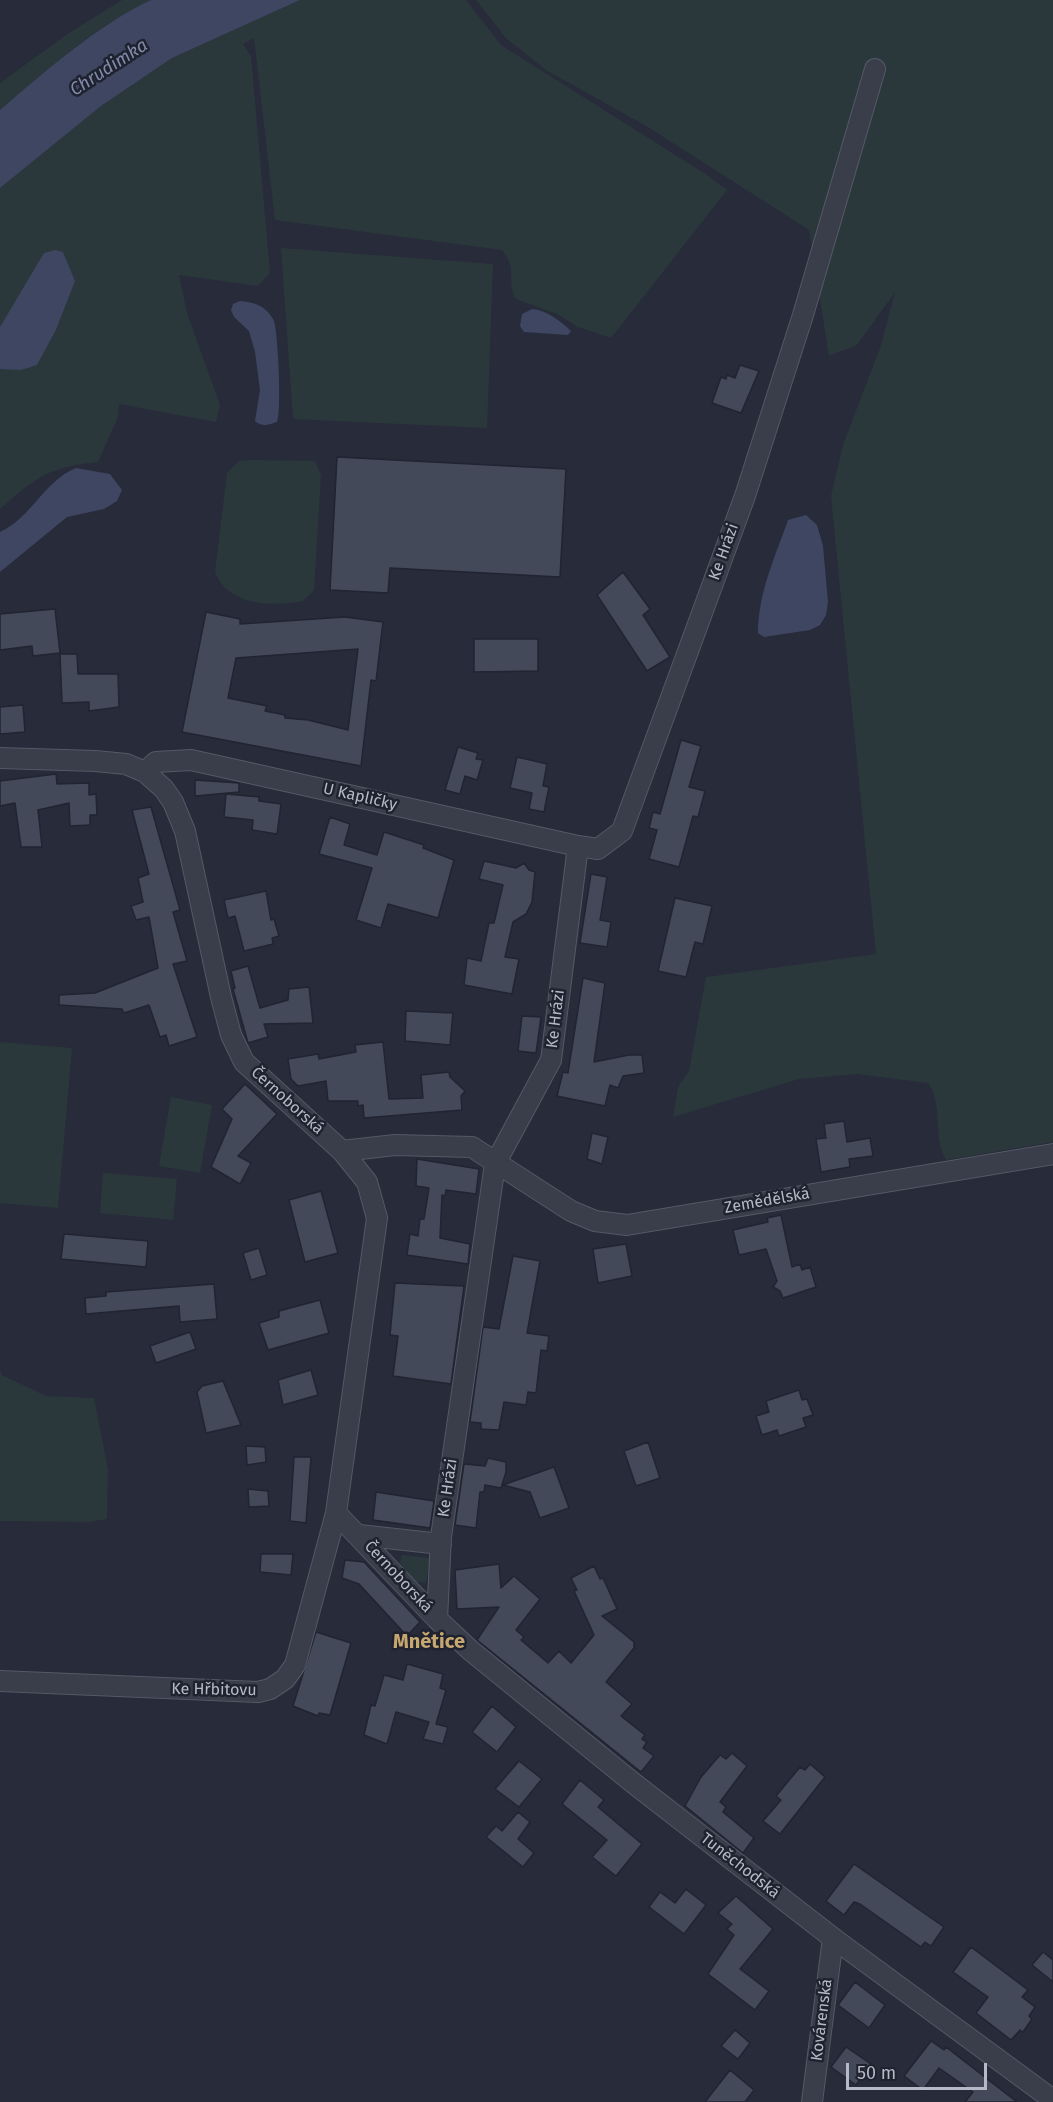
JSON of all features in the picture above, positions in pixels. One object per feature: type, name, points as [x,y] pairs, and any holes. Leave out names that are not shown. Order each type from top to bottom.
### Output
[{"type":"street","name":"Ke Hrázi","points":[[437,1619],[441,1544],[495,1164],[551,1060],[578,846],[598,849],[622,831],[744,496],[803,315],[875,69]]},
{"type":"street","name":"Černoborská","points":[[0,758],[95,760],[126,764],[145,772],[164,789],[173,802],[185,831],[221,997],[231,1035],[244,1062],[342,1150],[367,1182],[376,1218],[336,1513],[437,1619]]},
{"type":"street","name":"U Kapličky","points":[[145,772],[156,762],[177,760],[207,762],[578,846]]},
{"type":"street","name":"Zemědělská","points":[[342,1150],[395,1145],[472,1147],[571,1211],[595,1221],[627,1225],[1053,1154]]},
{"type":"street","name":"Ke Hřbitovu","points":[[0,1681],[194,1691],[258,1692],[270,1689],[285,1679],[295,1665],[336,1513]]},
{"type":"street","name":"Černoborská","points":[[358,1535],[441,1544]]},
{"type":"street","name":"Tuněchodská","points":[[437,1619],[471,1650],[632,1782],[832,1938],[1053,2100]]},
{"type":"street","name":"Kovárenská","points":[[812,2102],[832,1938]]},
{"type":"shaded area","points":[[122,0],[151,0],[91,36],[0,110],[0,83],[69,33]]},
{"type":"shaded area","points":[[300,0],[466,0],[501,45],[707,175],[727,190],[611,338],[578,327],[557,314],[516,299],[510,264],[502,250],[275,220],[254,38],[243,44],[251,56],[270,273],[258,286],[179,275],[187,313],[220,405],[216,422],[119,404],[118,417],[98,462],[67,467],[44,475],[0,509],[0,369],[37,365],[56,330],[75,281],[63,252],[22,294],[0,327],[0,188],[101,106],[172,58]]},
{"type":"shaded area","points":[[476,0],[1053,0],[1053,1142],[946,1160],[940,1142],[936,1102],[928,1083],[857,1074],[799,1079],[673,1117],[678,1087],[689,1071],[706,977],[876,954],[831,496],[843,445],[881,345],[895,292],[857,345],[829,356],[809,230],[648,127],[546,70],[506,38]]},
{"type":"shaded area","points":[[281,248],[493,264],[487,428],[293,419]]},
{"type":"shaded area","points":[[239,461],[315,461],[321,475],[314,590],[303,601],[278,604],[252,602],[230,592],[215,572],[227,473]]},
{"type":"shaded area","points":[[0,1042],[72,1048],[58,1208],[0,1203]]},
{"type":"shaded area","points":[[171,1097],[212,1105],[200,1173],[159,1166]]},
{"type":"shaded area","points":[[103,1173],[177,1179],[173,1220],[100,1213]]},
{"type":"shaded area","points":[[0,1370],[2,1375],[46,1396],[94,1398],[108,1469],[107,1519],[89,1522],[0,1521]]},
{"type":"shaded area","points":[[402,1555],[430,1558],[426,1583],[415,1581],[400,1563]]},
{"type":"water","name":"Chrudimka","points":[[151,0],[300,0],[172,58],[101,106],[0,188],[0,110],[92,35]]},
{"type":"water","points":[[55,250],[63,252],[75,281],[56,330],[37,365],[21,370],[0,369],[0,327],[44,253]]},
{"type":"water","points":[[240,301],[260,306],[274,321],[278,356],[279,404],[277,422],[271,424],[262,425],[255,421],[260,390],[255,352],[249,331],[234,317],[231,310],[233,304]]},
{"type":"water","points":[[532,309],[543,311],[563,323],[571,331],[568,335],[524,332],[520,326],[522,314]]},
{"type":"water","points":[[76,468],[110,474],[122,490],[117,501],[104,509],[67,517],[0,572],[0,532],[21,518],[55,481]]},
{"type":"water","points":[[806,515],[817,525],[823,546],[828,602],[826,615],[820,625],[810,630],[764,637],[758,633],[759,618],[764,589],[773,561],[788,520]]},
{"type":"building","points":[[740,365],[759,371],[741,413],[712,403],[721,377],[726,379],[727,375],[735,378]]},
{"type":"building","points":[[337,457],[566,469],[560,577],[390,568],[388,593],[330,590]]},
{"type":"building","points":[[623,572],[650,609],[643,615],[670,657],[647,671],[597,595]]},
{"type":"building","points":[[55,609],[60,653],[33,656],[32,646],[0,650],[0,614]]},
{"type":"building","points":[[206,612],[240,619],[240,624],[345,617],[383,622],[376,681],[371,680],[361,766],[182,732]],"holes":[[[358,649],[348,730],[308,720],[285,718],[285,715],[265,711],[267,706],[228,698],[236,658]]]},
{"type":"building","points":[[474,639],[538,639],[538,671],[474,672]]},
{"type":"building","points":[[60,654],[77,654],[78,674],[118,674],[119,707],[89,711],[89,702],[62,703]]},
{"type":"building","points":[[23,705],[25,732],[0,734],[0,707]]},
{"type":"building","points":[[681,740],[701,746],[689,787],[705,791],[698,817],[693,816],[679,867],[649,859],[657,830],[649,828],[653,812],[660,814]]},
{"type":"building","points":[[458,747],[478,753],[476,759],[483,760],[477,780],[465,776],[460,794],[445,790]]},
{"type":"building","points":[[517,757],[547,764],[543,786],[549,787],[544,812],[529,809],[532,793],[510,788]]},
{"type":"building","points":[[56,774],[57,784],[89,783],[89,795],[96,794],[97,815],[90,815],[90,825],[70,826],[69,803],[38,810],[42,847],[21,847],[15,803],[0,806],[0,781]]},
{"type":"building","points":[[195,780],[239,783],[239,792],[195,796]]},
{"type":"building","points":[[226,794],[259,797],[259,801],[281,804],[277,834],[252,830],[253,820],[224,817]]},
{"type":"building","points":[[151,807],[180,910],[173,912],[187,961],[173,964],[197,1037],[169,1046],[166,1035],[160,1037],[149,1005],[124,1013],[122,1009],[59,1005],[59,995],[95,993],[158,968],[149,917],[136,920],[131,906],[143,902],[138,878],[149,874],[132,810]]},
{"type":"building","points":[[330,817],[350,824],[344,845],[377,855],[384,832],[424,845],[423,848],[454,860],[438,918],[388,904],[381,928],[356,920],[372,868],[319,854]]},
{"type":"building","points":[[484,861],[516,868],[524,863],[529,870],[535,872],[532,902],[526,914],[513,922],[505,957],[519,959],[512,994],[464,985],[467,958],[481,961],[489,923],[494,923],[503,885],[479,879]]},
{"type":"building","points":[[591,874],[607,877],[600,920],[611,922],[607,947],[580,943]]},
{"type":"building","points":[[266,891],[271,920],[274,919],[279,936],[272,938],[273,944],[244,951],[235,916],[228,918],[224,900]]},
{"type":"building","points":[[675,898],[712,906],[703,944],[695,942],[686,977],[658,971]]},
{"type":"building","points":[[248,966],[260,1008],[288,1000],[289,989],[309,987],[313,1023],[264,1024],[268,1037],[248,1043],[233,989],[235,988],[231,971]]},
{"type":"building","points":[[583,978],[605,983],[594,1062],[629,1055],[642,1055],[644,1073],[623,1076],[618,1088],[610,1085],[605,1106],[557,1096],[563,1072],[568,1073]]},
{"type":"building","points":[[406,1011],[453,1013],[450,1045],[405,1041]]},
{"type":"building","points":[[522,1016],[541,1017],[536,1053],[518,1051]]},
{"type":"building","points":[[383,1042],[389,1099],[423,1098],[421,1075],[449,1072],[450,1077],[465,1091],[461,1096],[462,1110],[364,1118],[363,1105],[358,1106],[358,1101],[328,1101],[326,1081],[298,1086],[291,1079],[288,1059],[318,1054],[319,1059],[356,1052],[355,1045]]},
{"type":"building","points":[[245,1084],[277,1114],[238,1156],[251,1163],[240,1184],[211,1167],[232,1119],[222,1109]]},
{"type":"building","points":[[844,1121],[847,1142],[870,1138],[873,1156],[849,1159],[850,1167],[821,1172],[816,1139],[826,1138],[824,1124]]},
{"type":"building","points":[[592,1133],[608,1137],[602,1164],[587,1159]]},
{"type":"building","points":[[417,1159],[479,1169],[476,1194],[446,1190],[445,1196],[442,1195],[440,1238],[470,1244],[468,1264],[407,1255],[410,1234],[418,1236],[420,1219],[424,1219],[429,1188],[416,1186]]},
{"type":"building","points":[[321,1191],[338,1253],[305,1262],[289,1200]]},
{"type":"building","points":[[781,1215],[792,1267],[800,1264],[802,1270],[810,1267],[816,1287],[783,1298],[780,1291],[773,1287],[777,1281],[766,1249],[739,1255],[733,1230],[768,1222],[767,1218]]},
{"type":"building","points":[[64,1234],[148,1241],[146,1267],[61,1259]]},
{"type":"building","points":[[626,1244],[632,1276],[598,1283],[593,1249]]},
{"type":"building","points":[[259,1248],[267,1275],[251,1280],[243,1253]]},
{"type":"building","points":[[513,1256],[540,1261],[527,1333],[549,1336],[547,1351],[541,1350],[536,1393],[528,1392],[526,1405],[504,1402],[499,1430],[481,1429],[481,1423],[470,1422],[483,1327],[499,1329]]},
{"type":"building","points":[[395,1283],[464,1286],[451,1384],[393,1376],[398,1336],[390,1335]]},
{"type":"building","points":[[214,1284],[217,1319],[180,1322],[179,1306],[86,1314],[85,1298],[106,1296],[106,1292]]},
{"type":"building","points":[[320,1300],[329,1333],[268,1350],[259,1323],[279,1317],[279,1311]]},
{"type":"building","points":[[190,1332],[196,1349],[156,1363],[150,1346]]},
{"type":"building","points":[[311,1370],[318,1395],[283,1405],[278,1380]]},
{"type":"building","points":[[223,1381],[241,1425],[206,1433],[197,1392],[202,1386]]},
{"type":"building","points":[[799,1390],[802,1400],[807,1399],[813,1415],[803,1418],[806,1427],[779,1436],[777,1430],[762,1435],[756,1416],[769,1412],[766,1401]]},
{"type":"building","points":[[648,1442],[660,1478],[636,1486],[624,1451]]},
{"type":"building","points":[[246,1446],[265,1447],[266,1462],[247,1465]]},
{"type":"building","points":[[294,1457],[311,1457],[306,1523],[290,1521]]},
{"type":"building","points":[[488,1458],[506,1462],[506,1472],[501,1488],[485,1485],[484,1492],[480,1492],[476,1528],[455,1525],[464,1464],[485,1466]]},
{"type":"building","points":[[554,1467],[569,1508],[540,1518],[530,1492],[503,1485]]},
{"type":"building","points":[[248,1489],[268,1491],[269,1506],[249,1507]]},
{"type":"building","points":[[376,1492],[434,1501],[430,1528],[373,1520]]},
{"type":"building","points":[[261,1554],[293,1554],[291,1575],[260,1572]]},
{"type":"building","points":[[345,1560],[364,1562],[420,1622],[407,1636],[359,1584],[342,1578]]},
{"type":"building","points":[[499,1564],[501,1588],[514,1576],[540,1599],[516,1630],[524,1637],[521,1640],[548,1663],[559,1651],[571,1663],[594,1635],[574,1591],[577,1590],[571,1578],[594,1566],[600,1579],[603,1578],[617,1609],[602,1616],[634,1642],[634,1648],[606,1682],[632,1704],[621,1716],[645,1735],[642,1739],[647,1742],[643,1748],[654,1756],[641,1772],[477,1640],[499,1607],[457,1609],[455,1570]]},
{"type":"building","points":[[316,1632],[351,1643],[330,1715],[319,1713],[318,1716],[293,1706]]},
{"type":"building","points":[[407,1664],[443,1674],[440,1688],[446,1690],[436,1724],[448,1727],[443,1744],[423,1739],[429,1722],[396,1712],[387,1744],[364,1735],[371,1705],[375,1706],[384,1675],[403,1680]]},
{"type":"building","points":[[492,1706],[516,1727],[497,1752],[472,1732]]},
{"type":"building","points":[[732,1753],[747,1766],[720,1802],[726,1807],[723,1812],[754,1838],[743,1853],[685,1806],[701,1777],[720,1755],[726,1759]]},
{"type":"building","points":[[519,1761],[542,1779],[519,1807],[495,1789]]},
{"type":"building","points":[[810,1764],[825,1777],[780,1834],[763,1821],[781,1800],[776,1796],[800,1767],[805,1770]]},
{"type":"building","points":[[580,1780],[604,1800],[598,1807],[642,1844],[616,1876],[592,1857],[607,1840],[562,1804]]},
{"type":"building","points":[[518,1812],[530,1822],[518,1839],[534,1853],[523,1867],[486,1837],[496,1826],[502,1831]]},
{"type":"building","points":[[854,1864],[944,1927],[931,1946],[925,1942],[921,1947],[860,1904],[854,1902],[844,1915],[826,1901]]},
{"type":"building","points":[[686,1889],[706,1905],[684,1934],[649,1907],[660,1892],[675,1903]]},
{"type":"building","points":[[736,1896],[773,1929],[740,1969],[769,1991],[755,2010],[708,1974],[734,1935],[727,1929],[732,1924],[718,1913]]},
{"type":"building","points":[[971,1947],[1028,1990],[1022,1997],[1035,2007],[1029,2016],[1032,2019],[1023,2032],[1020,2030],[1011,2040],[976,2013],[988,1997],[953,1972]]},
{"type":"building","points":[[1043,1952],[1053,1960],[1053,1982],[1032,1965]]},
{"type":"building","points":[[855,1982],[885,2005],[869,2028],[838,2005]]},
{"type":"building","points":[[735,2030],[750,2043],[738,2059],[721,2046]]},
{"type":"building","points":[[931,2041],[944,2050],[946,2047],[1017,2102],[965,2102],[973,2092],[939,2068],[923,2090],[904,2076]]},
{"type":"building","points":[[846,2047],[871,2064],[856,2085],[831,2067]]},
{"type":"building","points":[[730,2070],[754,2090],[745,2102],[705,2102]]},
{"type":"district","name":"Mnětice","points":[[429,1642]]}]
